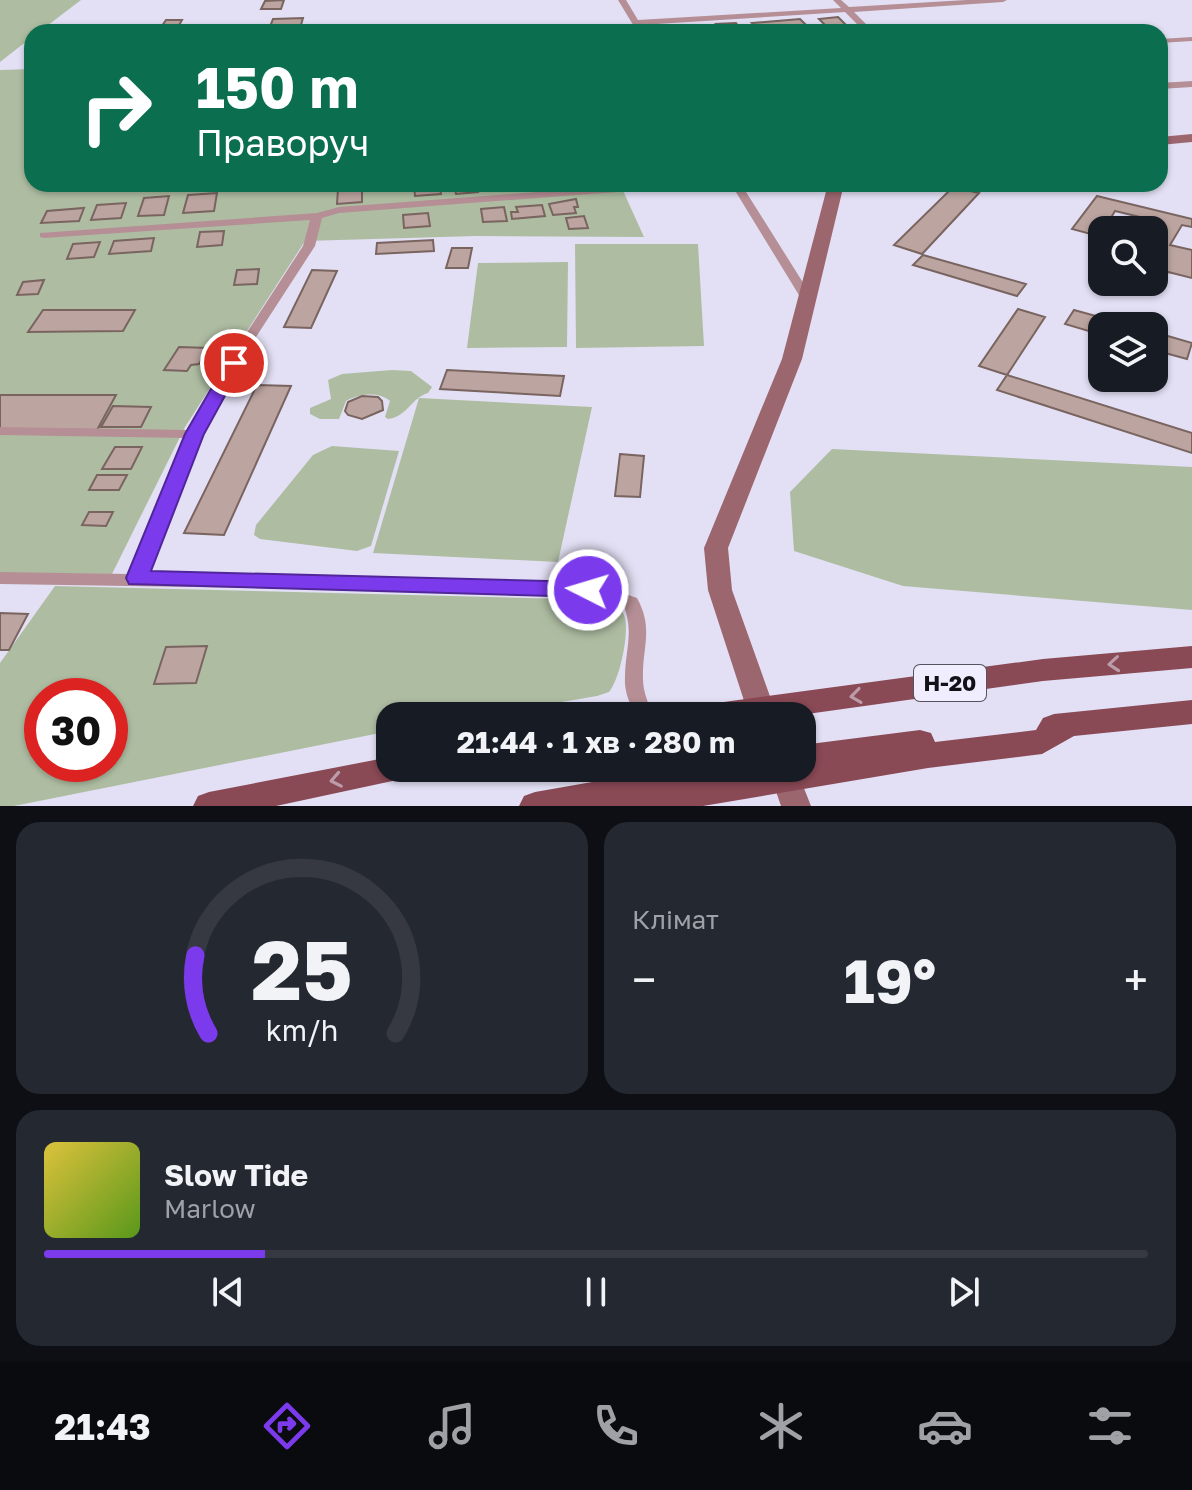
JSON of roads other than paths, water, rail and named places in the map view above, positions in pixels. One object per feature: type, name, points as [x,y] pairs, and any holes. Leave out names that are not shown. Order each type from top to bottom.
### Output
[{"type":"main road","name":"Н-20","points":[[811,702],[1043,670],[1192,657]]},
{"type":"main road","name":"Н-20","points":[[816,756],[1192,712]]},
{"type":"main road","points":[[623,806],[928,755],[1042,742],[1067,725]]},
{"type":"main road","points":[[209,806],[376,773]]},
{"type":"main road","points":[[535,806],[667,782]]},
{"type":"street","points":[[622,0],[636,23],[1003,0]]},
{"type":"street","points":[[837,0],[862,24]]},
{"type":"street","points":[[1168,40],[1192,39]]},
{"type":"street","points":[[1168,86],[1192,84]]},
{"type":"street","points":[[1168,140],[1192,138]]},
{"type":"street","points":[[44,235],[317,216],[339,210],[578,192]]},
{"type":"street","points":[[741,192],[808,300]]},
{"type":"street","points":[[758,702],[720,590],[716,548],[792,359],[834,192]]},
{"type":"street","points":[[137,578],[195,434],[250,337],[309,246],[317,216]]},
{"type":"street","points":[[0,431],[195,434]]},
{"type":"street","points":[[0,578],[570,587],[605,593],[631,602],[639,618],[640,643],[634,689],[639,702]]},
{"type":"street","points":[[787,782],[796,806]]}]
